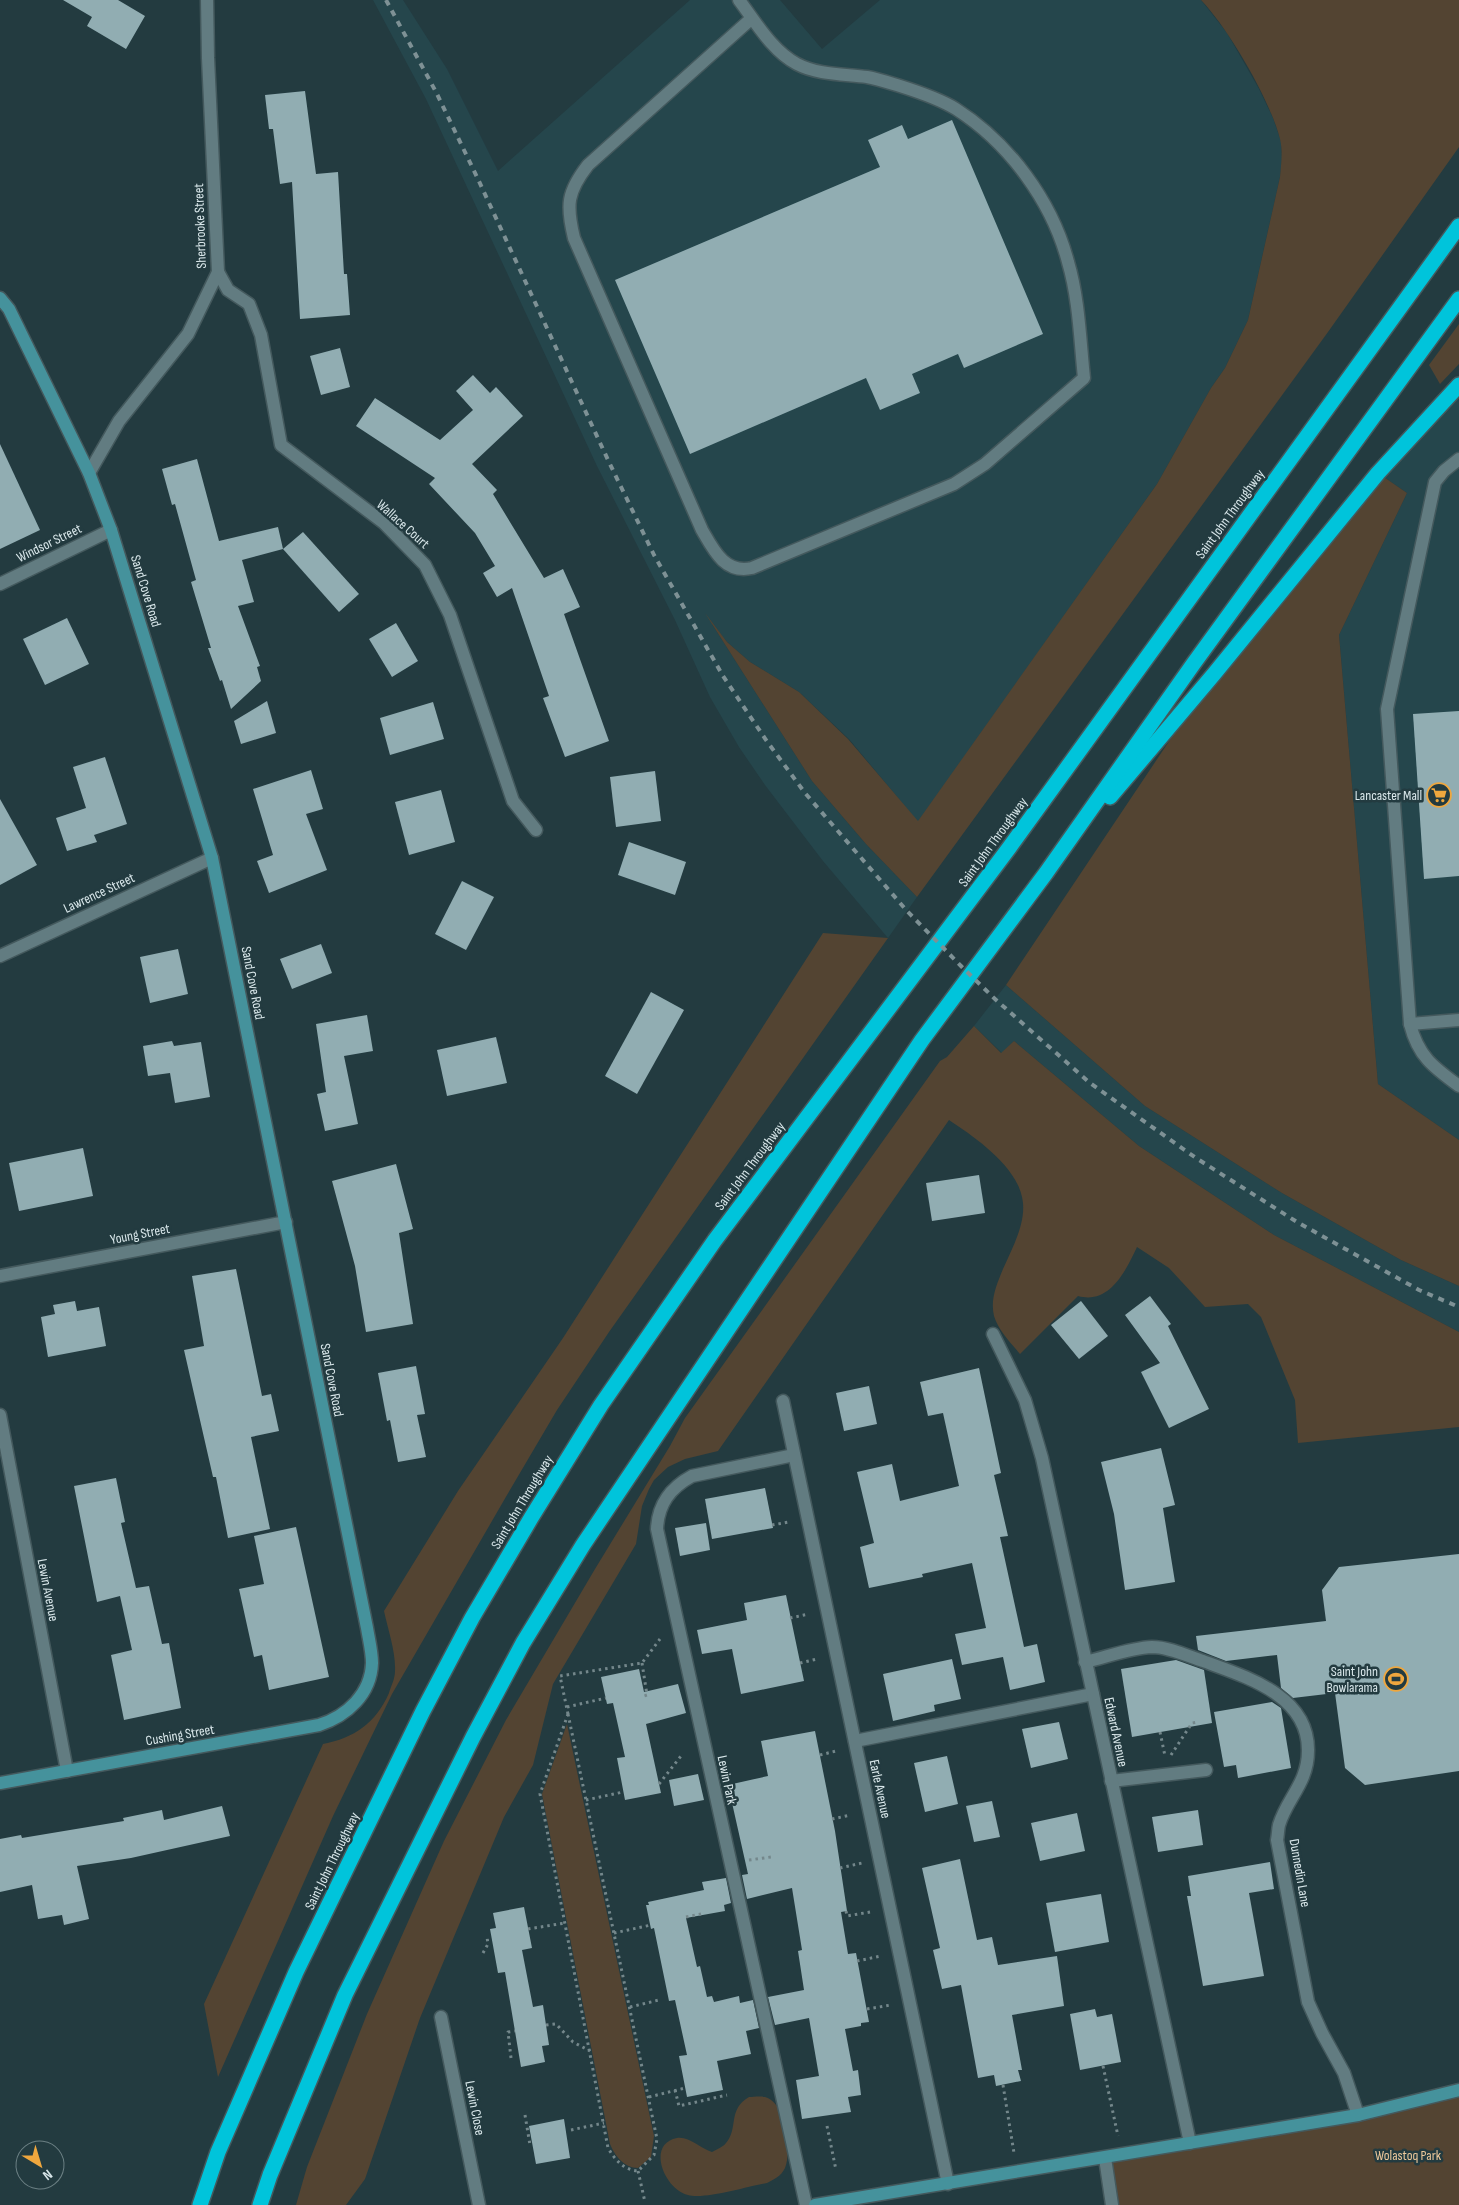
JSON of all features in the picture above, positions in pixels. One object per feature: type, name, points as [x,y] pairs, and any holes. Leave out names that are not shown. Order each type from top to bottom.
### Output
[{"type":"highway","name":"Saint John Throughway","points":[[200,2205],[218,2152],[296,1972],[423,1711],[472,1618],[530,1518],[600,1405],[715,1240],[1009,848],[1459,226]]},
{"type":"highway","points":[[260,2205],[270,2175],[345,1995],[473,1737],[523,1643],[583,1545],[765,1271],[922,1040],[1046,873],[1194,663],[1459,299]]},
{"type":"highway","points":[[1046,873],[1214,674],[1378,474],[1459,385]]},
{"type":"street","name":"Sherbrooke Street","points":[[89,473],[119,421],[188,334],[218,272],[207,0]]},
{"type":"street","points":[[739,0],[782,52],[795,63],[822,71],[870,78],[932,97],[974,121],[1013,160],[1041,198],[1060,239],[1068,262],[1073,285],[1084,378],[985,464],[954,484],[752,568],[743,570],[734,569],[725,564],[702,530],[574,238],[569,216],[569,200],[573,187],[588,166],[752,18]]},
{"type":"street","name":"Wallace Court","points":[[218,272],[228,290],[249,304],[261,335],[281,445],[384,523],[425,565],[450,615],[513,802],[536,830]]},
{"type":"street","name":"Sand Cove Road","points":[[0,298],[9,309],[89,473],[112,530],[212,858],[370,1649],[372,1664],[370,1676],[367,1686],[358,1701]]},
{"type":"street","points":[[1459,459],[1444,471],[1435,482],[1387,709],[1410,1024],[1414,1041],[1423,1055],[1436,1069],[1459,1086]]},
{"type":"street","name":"Windsor Street","points":[[0,584],[112,530]]},
{"type":"street","name":"Lawrence Street","points":[[0,956],[212,858]]},
{"type":"street","points":[[1410,1024],[1459,1020]]},
{"type":"street","name":"Young Street","points":[[0,1276],[286,1222]]},
{"type":"street","name":"Edward Avenue","points":[[993,1334],[1025,1400],[1038,1443],[1190,2143]]},
{"type":"street","name":"Earle Avenue","points":[[783,1401],[948,2184]]},
{"type":"street","name":"Lewin Avenue","points":[[0,1415],[67,1771]]},
{"type":"street","name":"Lewin Park","points":[[794,1455],[692,1476],[676,1486],[664,1500],[659,1514],[657,1529],[806,2205]]},
{"type":"street","name":"Dunnedin Lane","points":[[1085,1662],[1141,1649],[1166,1648],[1249,1677],[1280,1696],[1298,1716],[1307,1737],[1307,1768],[1299,1788],[1279,1825],[1278,1840],[1308,2002],[1322,2033],[1344,2073],[1358,2115]]},
{"type":"street","points":[[855,1741],[1093,1694]]},
{"type":"street","name":"Cushing Street","points":[[0,1783],[319,1725],[341,1715],[358,1701]]},
{"type":"street","points":[[1111,1781],[1206,1770]]},
{"type":"street","name":"Lewin Close","points":[[441,2017],[479,2205]]},
{"type":"street","points":[[815,2205],[1358,2115],[1459,2090]]},
{"type":"street","points":[[1105,2158],[1112,2205]]},
{"type":"path","points":[[644,1696],[647,1695],[642,1663],[660,1638]]},
{"type":"path","points":[[638,2171],[650,2161],[657,2147],[657,2139],[560,1676],[642,1663]]},
{"type":"path","points":[[567,1707],[606,1698]]},
{"type":"path","points":[[568,1714],[540,1794],[608,2148],[615,2158],[628,2168],[638,2171]]},
{"type":"path","points":[[1166,1762],[1192,1723],[1198,1722]]},
{"type":"path","points":[[659,1784],[681,1756]]},
{"type":"path","points":[[586,1800],[623,1792]]},
{"type":"path","points":[[846,1911],[847,1916],[890,1908]]},
{"type":"path","points":[[686,1917],[701,1914]]},
{"type":"path","points":[[528,1929],[565,1923]]},
{"type":"path","points":[[614,1934],[650,1925]]},
{"type":"path","points":[[483,1953],[488,1944],[487,1937],[489,1937]]},
{"type":"path","points":[[630,2007],[659,2000]]},
{"type":"path","points":[[546,2026],[556,2024],[573,2042],[590,2051]]},
{"type":"path","points":[[511,2058],[508,2032],[515,2031]]},
{"type":"path","points":[[1103,2066],[1122,2155]]},
{"type":"path","points":[[1003,2085],[1016,2172]]},
{"type":"path","points":[[649,2097],[685,2088]]},
{"type":"path","points":[[675,2090],[679,2106],[727,2095]]},
{"type":"path","points":[[706,2093],[708,2100]]},
{"type":"path","points":[[524,2115],[530,2145],[532,2145]]},
{"type":"path","points":[[571,2130],[604,2123]]},
{"type":"path","points":[[827,2126],[836,2170]]},
{"type":"path","points":[[638,2171],[645,2202]]},
{"type":"shaded area","points":[[373,0],[403,0],[447,69],[498,171],[690,0],[780,0],[822,49],[880,0],[1201,0],[1227,33],[1259,89],[1273,118],[1281,141],[1282,160],[1280,177],[1248,320],[1225,368],[1211,388],[1157,484],[918,822],[849,739],[799,692],[750,662],[727,642],[712,624],[812,781],[866,844],[917,897],[888,938],[823,861],[765,785],[739,747],[710,697],[675,620],[597,466],[426,99]]},
{"type":"shaded area","points":[[1459,385],[1459,1140],[1378,1084],[1339,635],[1407,493],[1378,473]]},
{"type":"shaded area","points":[[1006,985],[1145,1106],[1282,1193],[1401,1260],[1459,1286],[1459,1332],[1274,1235],[1139,1146],[1014,1041],[1002,1053],[974,1026]]},
{"type":"green space","points":[[1201,0],[1459,0],[1459,147],[1328,332],[917,897],[866,844],[812,781],[705,613],[727,642],[750,662],[799,692],[848,739],[918,821],[1157,484],[1211,388],[1225,368],[1248,320],[1280,177],[1281,144],[1267,105],[1236,46]]},
{"type":"green space","points":[[1459,324],[1459,364],[1440,384],[1429,365]]},
{"type":"green space","points":[[1378,473],[1407,493],[1339,635],[1378,1084],[1459,1140],[1459,1286],[1401,1260],[1282,1193],[1145,1106],[1006,985],[1214,674]]},
{"type":"green space","points":[[823,933],[888,938],[609,1332],[557,1410],[507,1495],[392,1694],[333,1816],[218,2077],[204,2004],[323,1744],[345,1738],[363,1728],[384,1704],[394,1677],[395,1664],[384,1611],[458,1491],[563,1338]]},
{"type":"green space","points":[[974,1026],[1001,1053],[1014,1041],[1139,1146],[1274,1235],[1459,1332],[1459,1427],[1298,1443],[1295,1400],[1261,1317],[1248,1304],[1205,1307],[1169,1268],[1137,1247],[1128,1266],[1108,1291],[1089,1297],[1078,1296],[1020,1354],[998,1326],[994,1316],[993,1304],[996,1286],[1017,1237],[1022,1220],[1023,1203],[1020,1190],[1014,1178],[995,1155],[949,1120],[718,1451],[685,1459],[668,1467],[654,1480],[642,1506],[636,1544],[553,1684],[533,1765],[504,1817],[420,2018],[365,2179],[346,2205],[296,2205],[307,2167],[367,2014],[444,1841],[506,1720],[685,1418],[940,1061],[947,1057]]},
{"type":"green space","points":[[567,1724],[654,2136],[651,2157],[638,2168],[624,2164],[610,2144],[542,1794]]},
{"type":"green space","name":"Wolastoq Park","points":[[1459,2090],[1459,2205],[1112,2205],[1105,2158]]},
{"type":"green space","points":[[749,2097],[765,2097],[778,2108],[786,2128],[788,2150],[783,2171],[778,2177],[767,2183],[727,2192],[695,2196],[679,2191],[666,2176],[662,2166],[662,2149],[668,2142],[677,2138],[686,2139],[712,2152],[722,2147],[730,2137],[735,2113],[742,2102]]},
{"type":"building","points":[[63,0],[118,0],[145,16],[126,49],[87,26],[92,17]]},
{"type":"building","points":[[305,91],[316,174],[338,172],[344,274],[347,274],[350,315],[300,319],[292,182],[280,184],[273,129],[269,129],[265,95]]},
{"type":"building","points":[[952,120],[1043,334],[964,368],[958,354],[912,374],[920,393],[880,410],[866,378],[690,454],[615,280],[880,167],[868,140],[902,125],[908,139]]},
{"type":"building","points":[[340,348],[350,387],[321,395],[310,356]]},
{"type":"building","points":[[473,375],[490,393],[496,387],[523,416],[472,464],[497,490],[493,494],[544,578],[563,569],[580,607],[564,614],[609,741],[565,757],[543,698],[549,696],[512,588],[497,597],[483,573],[495,566],[475,533],[429,484],[435,478],[356,426],[375,398],[440,440],[473,410],[456,391]]},
{"type":"building","points":[[0,444],[40,530],[0,549]]},
{"type":"building","points":[[197,459],[219,541],[278,527],[283,549],[242,560],[254,602],[238,606],[260,666],[257,667],[261,681],[231,709],[222,680],[220,681],[208,648],[211,648],[191,582],[196,580],[175,504],[172,505],[162,469]]},
{"type":"building","points":[[303,532],[359,594],[339,612],[283,549]]},
{"type":"building","points":[[67,618],[89,664],[45,685],[23,639]]},
{"type":"building","points":[[396,623],[418,661],[392,677],[369,639]]},
{"type":"building","points":[[267,701],[276,733],[241,744],[234,721]]},
{"type":"building","points":[[433,702],[444,739],[390,755],[380,718]]},
{"type":"building","name":"Lancaster Mall","points":[[1459,711],[1459,876],[1424,879],[1413,714]]},
{"type":"building","points":[[105,757],[127,824],[94,835],[97,842],[67,851],[56,818],[86,808],[73,767]]},
{"type":"building","points":[[311,770],[323,809],[306,814],[327,870],[269,893],[257,861],[273,855],[253,789]]},
{"type":"building","points":[[655,771],[661,821],[616,827],[610,777]]},
{"type":"building","points":[[441,790],[455,842],[409,855],[395,802]]},
{"type":"building","points":[[0,799],[37,865],[0,885]]},
{"type":"building","points":[[629,842],[686,862],[675,895],[618,875]]},
{"type":"building","points":[[462,881],[494,897],[466,950],[435,934]]},
{"type":"building","points":[[321,944],[332,973],[292,989],[280,959]]},
{"type":"building","points":[[178,949],[188,994],[150,1003],[140,957]]},
{"type":"building","points":[[651,992],[684,1010],[637,1094],[605,1076]]},
{"type":"building","points":[[367,1015],[373,1051],[344,1056],[358,1124],[325,1131],[317,1094],[326,1092],[316,1024]]},
{"type":"building","points":[[496,1037],[507,1083],[447,1096],[437,1050]]},
{"type":"building","points":[[172,1041],[174,1046],[201,1042],[210,1097],[175,1103],[170,1073],[148,1076],[143,1046]]},
{"type":"building","points":[[83,1148],[93,1196],[19,1211],[9,1163]]},
{"type":"building","points":[[396,1164],[413,1229],[399,1233],[413,1324],[366,1332],[355,1266],[332,1181]]},
{"type":"building","points":[[979,1175],[985,1213],[932,1221],[926,1183]]},
{"type":"building","points":[[236,1269],[262,1396],[271,1394],[279,1431],[251,1437],[270,1529],[228,1538],[216,1477],[213,1477],[184,1350],[204,1346],[192,1276]]},
{"type":"building","points":[[1150,1296],[1171,1324],[1168,1326],[1209,1409],[1169,1428],[1141,1372],[1160,1363],[1125,1315]]},
{"type":"building","points":[[75,1301],[77,1311],[99,1307],[106,1346],[48,1357],[41,1317],[55,1314],[53,1305]]},
{"type":"building","points":[[1081,1301],[1108,1336],[1079,1359],[1051,1325]]},
{"type":"building","points":[[416,1366],[425,1414],[417,1415],[426,1457],[398,1462],[390,1420],[387,1421],[378,1373]]},
{"type":"building","points":[[979,1368],[1001,1473],[994,1475],[1008,1536],[1000,1537],[1024,1647],[1037,1644],[1045,1682],[1010,1690],[1003,1657],[962,1665],[955,1634],[986,1628],[972,1563],[922,1574],[923,1577],[869,1588],[860,1547],[874,1543],[857,1472],[892,1464],[900,1501],[959,1486],[943,1413],[928,1416],[920,1382]]},
{"type":"building","points":[[869,1386],[877,1424],[844,1431],[836,1393]]},
{"type":"building","points":[[1161,1448],[1175,1505],[1163,1508],[1175,1582],[1125,1590],[1114,1514],[1101,1462]]},
{"type":"building","points":[[116,1478],[125,1522],[121,1523],[136,1588],[149,1586],[162,1644],[169,1643],[181,1708],[124,1720],[111,1655],[132,1650],[120,1596],[97,1602],[74,1486]]},
{"type":"building","points":[[765,1488],[773,1528],[712,1539],[705,1499]]},
{"type":"building","points":[[706,1523],[710,1550],[680,1556],[675,1528]]},
{"type":"building","points":[[296,1527],[329,1677],[269,1690],[262,1655],[254,1657],[239,1589],[264,1584],[254,1536]]},
{"type":"building","name":"Saint John Bowlarama","points":[[1459,1554],[1459,1771],[1365,1785],[1345,1768],[1335,1693],[1293,1698],[1281,1688],[1277,1655],[1226,1661],[1198,1650],[1196,1636],[1326,1621],[1322,1590],[1339,1567]]},
{"type":"building","points":[[786,1595],[804,1681],[741,1694],[732,1649],[702,1654],[697,1630],[747,1620],[744,1603]]},
{"type":"building","points":[[952,1659],[961,1699],[934,1705],[935,1711],[893,1721],[883,1674]]},
{"type":"building","points":[[1176,1660],[1204,1670],[1212,1723],[1132,1737],[1121,1669]]},
{"type":"building","points":[[639,1669],[644,1692],[678,1684],[686,1713],[646,1724],[661,1793],[625,1800],[617,1758],[625,1757],[613,1703],[607,1704],[601,1677]]},
{"type":"building","points":[[1272,1702],[1281,1708],[1291,1768],[1238,1778],[1236,1765],[1224,1767],[1214,1712]]},
{"type":"building","points":[[1059,1722],[1068,1759],[1031,1768],[1022,1729]]},
{"type":"building","points":[[815,1731],[835,1831],[847,1911],[841,1912],[848,1954],[856,1953],[869,2022],[861,2023],[861,2026],[845,2029],[853,2071],[858,2070],[861,2095],[848,2097],[851,2112],[802,2119],[796,2080],[819,2076],[809,2018],[775,2025],[768,1997],[804,1990],[798,1951],[802,1950],[792,1888],[747,1899],[742,1875],[748,1874],[728,1785],[768,1776],[761,1741]]},
{"type":"building","points":[[947,1756],[958,1804],[925,1812],[914,1763]]},
{"type":"building","points":[[698,1774],[704,1800],[674,1806],[669,1780]]},
{"type":"building","points":[[992,1801],[1000,1837],[974,1842],[966,1806]]},
{"type":"building","points":[[222,1806],[230,1836],[131,1858],[77,1866],[89,1919],[64,1925],[62,1915],[38,1919],[32,1885],[0,1892],[0,1839],[21,1835],[22,1838],[124,1821],[123,1818],[162,1810],[164,1820]]},
{"type":"building","points":[[1198,1810],[1203,1845],[1158,1852],[1152,1817]]},
{"type":"building","points":[[1077,1813],[1085,1851],[1040,1861],[1031,1823]]},
{"type":"building","points":[[960,1859],[977,1940],[992,1937],[998,1965],[1057,1956],[1064,2006],[1012,2015],[1022,2070],[1018,2070],[1021,2081],[996,2086],[994,2075],[978,2078],[961,1985],[942,1989],[933,1950],[940,1948],[922,1868]]},
{"type":"building","points":[[1270,1862],[1274,1889],[1249,1893],[1264,1976],[1203,1986],[1187,1896],[1191,1896],[1188,1876]]},
{"type":"building","points":[[726,1878],[731,1903],[724,1905],[725,1911],[686,1918],[697,1967],[700,1966],[707,1997],[712,1996],[714,2002],[739,1996],[740,2003],[753,2000],[759,2028],[746,2031],[751,2054],[717,2061],[723,2090],[687,2097],[679,2056],[687,2055],[675,2000],[669,2001],[654,1928],[651,1929],[646,1905],[649,1905],[648,1902],[704,1890],[702,1882]]},
{"type":"building","points":[[1101,1894],[1109,1942],[1055,1952],[1046,1903]]},
{"type":"building","points":[[524,1907],[532,1948],[522,1950],[533,2007],[543,2005],[549,2045],[542,2046],[545,2062],[521,2067],[505,1972],[498,1973],[490,1929],[496,1928],[493,1913]]},
{"type":"building","points":[[1095,2009],[1097,2017],[1112,2014],[1121,2062],[1080,2070],[1070,2014]]},
{"type":"building","points":[[564,2119],[570,2158],[536,2164],[529,2126]]},
{"type":"railway","points":[[386,0],[436,92],[654,555],[723,676],[766,740],[805,793],[907,911],[962,967],[995,999],[1090,1083],[1196,1158],[1297,1222],[1419,1290],[1459,1307]]},
{"type":"place","name":"Lancaster Mall","points":[[1439,795]]},
{"type":"place","name":"Saint John Bowlarama","points":[[1396,1679]]}]
